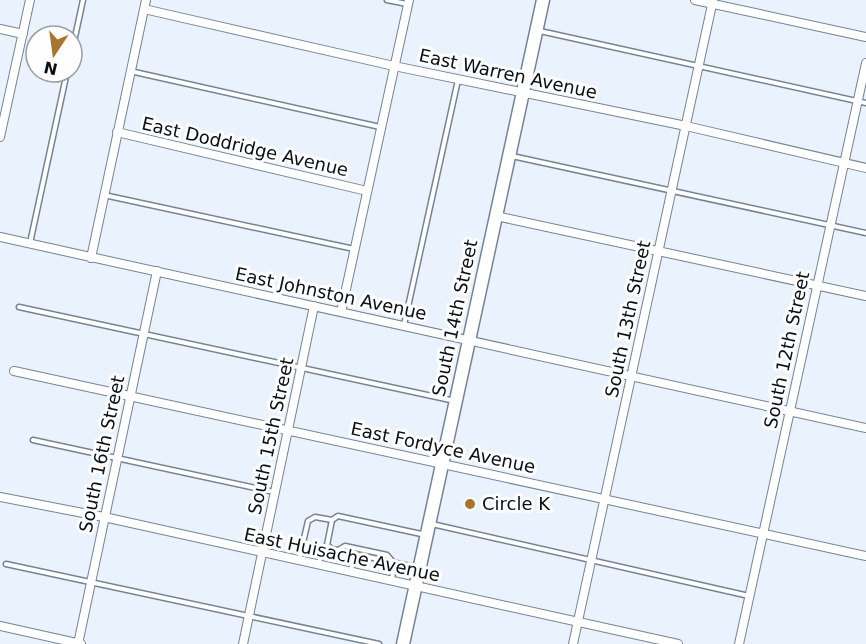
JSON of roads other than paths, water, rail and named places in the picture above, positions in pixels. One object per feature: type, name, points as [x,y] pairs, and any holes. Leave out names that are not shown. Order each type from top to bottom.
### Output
[{"type":"main road","name":"South 14th Street","points":[[403,644],[543,0]]},
{"type":"street","points":[[0,137],[30,0]]},
{"type":"street","points":[[695,0],[866,37]]},
{"type":"street","points":[[341,312],[408,2]]},
{"type":"street","name":"South 13th Street","points":[[573,644],[712,2]]},
{"type":"street","points":[[91,258],[145,4]]},
{"type":"street","name":"East Warren Avenue","points":[[145,4],[394,66],[686,126],[866,168]]},
{"type":"street","points":[[0,29],[23,34]]},
{"type":"street","name":"South 12th Street","points":[[739,644],[829,225],[862,102],[866,63]]},
{"type":"street","name":"East Doddridge Avenue","points":[[117,132],[367,191]]},
{"type":"street","points":[[496,216],[866,296]]},
{"type":"street","name":"East Johnston Avenue","points":[[0,237],[866,428]]},
{"type":"street","name":"South 16th Street","points":[[79,644],[157,270]]},
{"type":"street","name":"South 15th Street","points":[[243,644],[314,306]]},
{"type":"street","name":"East Fordyce Avenue","points":[[14,371],[866,556]]},
{"type":"street","name":"East Huisache Avenue","points":[[0,497],[104,517],[678,644]]},
{"type":"street","points":[[0,626],[79,644]]},
{"type":"lane","points":[[78,24],[83,0]]},
{"type":"lane","points":[[387,0],[408,2]]},
{"type":"lane","points":[[536,30],[862,102]]},
{"type":"lane","points":[[130,71],[381,127]]},
{"type":"lane","points":[[404,325],[458,80]]},
{"type":"lane","points":[[30,244],[64,84]]},
{"type":"lane","points":[[509,156],[866,233]]},
{"type":"lane","points":[[104,195],[354,249]]},
{"type":"lane","points":[[19,307],[456,401]]},
{"type":"lane","points":[[33,440],[275,492]]},
{"type":"lane","points":[[299,561],[308,521],[315,517],[332,520],[338,516],[428,529],[591,560],[750,596]]},
{"type":"lane","points":[[319,565],[322,549],[327,545],[332,520]]},
{"type":"lane","points":[[327,545],[337,550],[419,568]]},
{"type":"lane","points":[[337,550],[345,546],[387,555],[394,562]]},
{"type":"lane","points":[[350,572],[354,554]]},
{"type":"lane","points":[[391,581],[394,562]]},
{"type":"lane","points":[[6,564],[380,644]]},
{"type":"place","name":"Circle K","points":[[470,504]]}]
